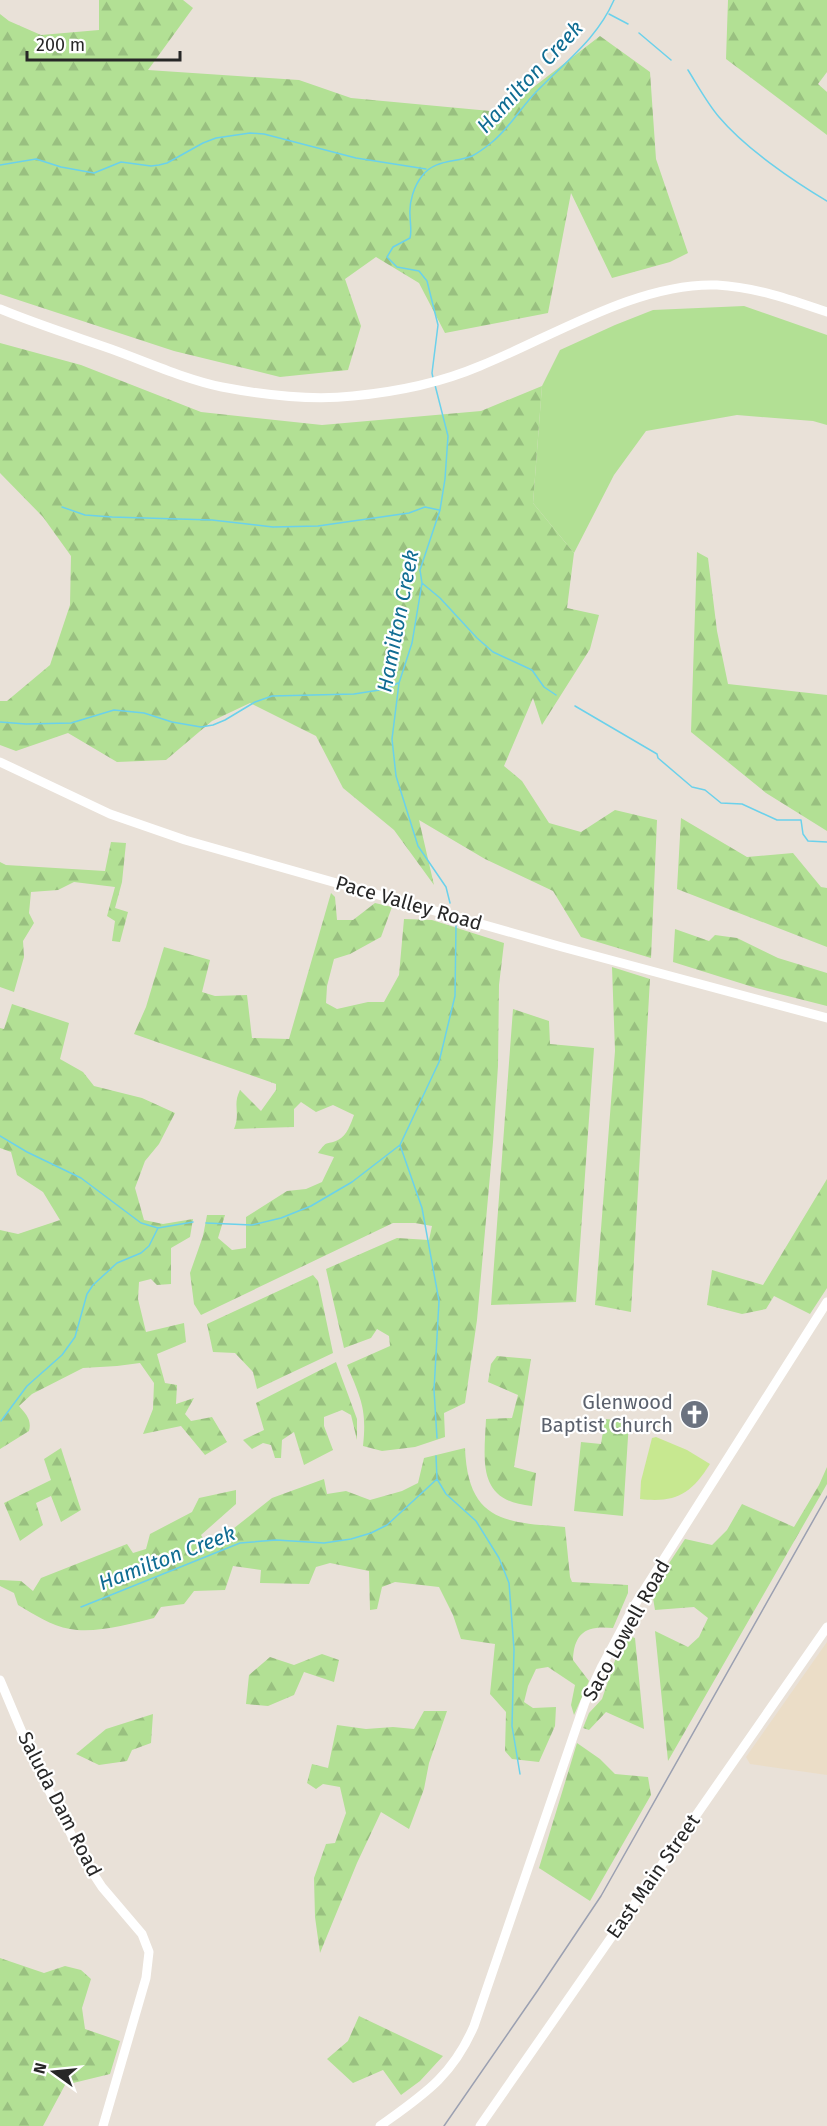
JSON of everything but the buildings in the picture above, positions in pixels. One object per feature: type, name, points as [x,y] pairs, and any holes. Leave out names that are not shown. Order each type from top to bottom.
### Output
[{"type":"street","points":[[0,309],[221,387],[307,397],[350,397],[433,382],[478,367],[650,293],[718,285],[769,294],[827,312]]},
{"type":"street","name":"Pace Valley Road","points":[[0,762],[100,810],[185,840],[562,947],[827,1018]]},
{"type":"street","name":"Saco Lowell Road","points":[[380,2126],[439,2081],[460,2054],[474,2026],[585,1702],[602,1666],[634,1606],[827,1302]]},
{"type":"street","name":"East Main Street","points":[[480,2126],[827,1627]]},
{"type":"street","name":"Saluda Dam Road","points":[[0,1680],[35,1763],[83,1858],[102,1887],[142,1934],[149,1952],[146,1978],[103,2126]]},
{"type":"shaded area","points":[[827,1642],[827,1775],[750,1764],[746,1757]]},
{"type":"green space","points":[[99,0],[183,0],[193,8],[148,70],[299,80],[351,98],[501,112],[600,36],[650,72],[656,159],[688,253],[670,262],[612,278],[571,193],[548,313],[445,333],[419,283],[376,257],[345,279],[361,326],[348,370],[280,377],[174,351],[0,294],[0,14],[9,21],[41,35],[99,30]]},
{"type":"green space","points":[[728,0],[827,0],[827,72],[818,84],[827,92],[827,135],[726,59]]},
{"type":"green space","points":[[744,306],[827,335],[827,425],[813,421],[737,415],[646,431],[614,475],[574,553],[533,503],[542,386],[560,350],[653,310]]},
{"type":"green space","points":[[0,343],[81,365],[201,412],[322,425],[481,411],[542,386],[533,503],[574,553],[567,608],[599,615],[590,649],[542,725],[533,698],[504,766],[522,781],[549,823],[581,832],[615,810],[657,820],[651,958],[581,937],[553,891],[485,859],[419,820],[434,885],[394,830],[343,788],[316,736],[250,703],[212,721],[166,760],[117,762],[68,733],[16,751],[0,745],[0,701],[7,701],[50,665],[70,605],[71,556],[43,517],[0,473]]},
{"type":"green space","points":[[697,552],[708,558],[717,631],[728,684],[827,695],[827,831],[766,793],[691,732]]},
{"type":"green space","points":[[681,818],[747,857],[793,853],[821,887],[827,888],[827,947],[677,889]]},
{"type":"green space","points":[[111,842],[126,843],[122,882],[115,908],[128,912],[120,942],[112,941],[115,921],[107,916],[115,887],[74,882],[58,890],[31,892],[29,913],[34,923],[23,941],[24,957],[14,992],[0,987],[0,862],[6,865],[105,871]]},
{"type":"green space","points":[[331,893],[335,897],[337,920],[353,920],[375,903],[392,907],[381,937],[350,954],[334,959],[327,986],[326,1003],[337,1009],[368,1002],[384,1002],[399,975],[404,919],[432,920],[504,943],[499,985],[498,1066],[493,1142],[477,1320],[465,1403],[444,1413],[445,1437],[415,1447],[382,1451],[363,1446],[362,1404],[347,1365],[390,1346],[389,1336],[377,1329],[371,1338],[344,1348],[326,1269],[397,1238],[429,1240],[432,1226],[393,1223],[201,1315],[194,1304],[190,1273],[203,1236],[207,1215],[225,1215],[218,1238],[232,1250],[246,1248],[246,1217],[287,1191],[306,1189],[322,1182],[334,1157],[318,1153],[325,1144],[344,1136],[354,1115],[333,1105],[316,1112],[301,1102],[294,1109],[294,1127],[234,1129],[240,1090],[261,1111],[276,1090],[276,1084],[134,1034],[146,1007],[164,947],[210,960],[202,992],[215,996],[247,995],[252,1038],[289,1039]]},
{"type":"green space","points":[[675,929],[709,941],[715,935],[737,938],[778,958],[827,973],[827,1006],[756,988],[673,962]]},
{"type":"green space","points":[[612,967],[650,979],[631,1312],[595,1305],[615,1051]]},
{"type":"green space","points":[[12,1004],[69,1023],[60,1059],[83,1072],[94,1086],[142,1098],[175,1113],[159,1144],[145,1161],[135,1188],[144,1220],[163,1224],[193,1219],[190,1237],[171,1248],[171,1284],[157,1285],[151,1279],[139,1282],[138,1299],[146,1332],[184,1323],[186,1342],[157,1354],[165,1383],[177,1385],[176,1404],[194,1398],[185,1414],[191,1421],[212,1417],[227,1442],[205,1455],[181,1426],[143,1434],[153,1409],[154,1383],[140,1363],[83,1368],[32,1394],[19,1406],[29,1420],[29,1431],[0,1449],[0,1230],[18,1234],[60,1220],[43,1192],[17,1175],[11,1152],[0,1148],[0,1028],[4,1029]]},
{"type":"green space","points":[[513,1009],[549,1021],[550,1044],[594,1048],[576,1302],[491,1305]]},
{"type":"green space","points":[[827,1179],[827,1288],[810,1314],[774,1296],[766,1309],[742,1314],[707,1305],[712,1270],[763,1285]]},
{"type":"green space","points":[[313,1275],[318,1281],[333,1353],[257,1389],[253,1372],[235,1353],[213,1352],[207,1324]]},
{"type":"green space","points":[[497,1356],[531,1359],[514,1467],[536,1473],[532,1506],[514,1503],[501,1496],[493,1488],[485,1465],[486,1419],[512,1418],[518,1395],[488,1382],[491,1364]]},
{"type":"green space","points":[[336,1362],[357,1419],[357,1440],[351,1415],[342,1410],[324,1417],[324,1426],[333,1450],[304,1465],[294,1432],[282,1440],[281,1458],[275,1458],[271,1445],[263,1443],[252,1449],[243,1440],[264,1430],[256,1403]]},
{"type":"green space","points":[[605,1419],[629,1421],[623,1516],[574,1511],[581,1442],[601,1444]]},
{"type":"green space","points":[[656,1437],[687,1450],[710,1464],[696,1483],[673,1498],[640,1499],[641,1481],[652,1438]]},
{"type":"green space","points":[[61,1448],[81,1510],[61,1522],[51,1496],[36,1503],[43,1525],[20,1541],[4,1503],[51,1480],[44,1459]]},
{"type":"green space","points":[[465,1448],[473,1491],[482,1504],[508,1519],[565,1527],[572,1582],[628,1585],[628,1593],[613,1628],[589,1630],[579,1637],[576,1643],[573,1660],[589,1681],[574,1715],[571,1705],[575,1685],[548,1667],[536,1669],[524,1702],[533,1708],[556,1707],[555,1726],[539,1762],[512,1759],[505,1751],[506,1712],[490,1694],[495,1644],[461,1639],[453,1615],[439,1587],[395,1582],[382,1587],[377,1609],[370,1610],[369,1571],[330,1563],[316,1567],[309,1584],[260,1583],[261,1570],[233,1566],[225,1590],[194,1591],[184,1604],[161,1607],[154,1618],[112,1628],[80,1630],[56,1625],[43,1619],[18,1605],[14,1593],[0,1586],[0,1580],[21,1581],[33,1591],[41,1578],[127,1544],[133,1553],[146,1549],[150,1534],[192,1512],[199,1498],[236,1490],[236,1504],[201,1535],[209,1548],[272,1498],[324,1479],[327,1494],[346,1491],[370,1500],[402,1491],[418,1483],[424,1458]]},
{"type":"green space","points":[[827,1467],[827,1484],[668,1761],[655,1631],[688,1647],[699,1637],[708,1618],[694,1607],[655,1610],[652,1592],[660,1577],[685,1539],[712,1545],[727,1530],[742,1504],[794,1527]]},
{"type":"green space","points":[[624,1634],[635,1638],[644,1729],[606,1712],[589,1730],[583,1728],[589,1713],[602,1699]]},
{"type":"green space","points":[[322,1654],[339,1660],[334,1682],[304,1672],[294,1695],[268,1706],[246,1704],[249,1675],[270,1657],[294,1665]]},
{"type":"green space","points":[[424,1711],[447,1711],[429,1763],[424,1789],[409,1829],[381,1812],[320,1953],[315,1917],[314,1878],[326,1844],[335,1843],[346,1813],[340,1787],[323,1784],[316,1789],[307,1783],[312,1764],[328,1768],[337,1725],[366,1729],[393,1727],[414,1729]]},
{"type":"green space","points":[[153,1714],[151,1743],[132,1750],[127,1761],[99,1765],[76,1754],[106,1729]]},
{"type":"green space","points":[[577,1743],[600,1759],[615,1774],[648,1777],[651,1795],[590,1901],[539,1868]]},
{"type":"green space","points":[[0,1958],[44,1973],[65,1966],[81,1970],[91,1979],[82,2008],[85,2029],[120,2041],[110,2074],[65,2085],[43,2126],[0,2126]]},
{"type":"green space","points":[[359,2016],[443,2056],[420,2081],[401,2095],[383,2070],[353,2083],[327,2059],[348,2041]]},
{"type":"waterway","name":"Hamilton Creek","points":[[433,378],[438,325],[427,281],[419,271],[397,267],[387,257],[393,247],[410,238],[410,205],[417,184],[422,176],[433,167],[472,156],[497,137],[531,97],[590,38],[614,0]]},
{"type":"waterway","points":[[609,14],[628,24]]},
{"type":"waterway","points":[[639,33],[671,60]]},
{"type":"waterway","points":[[688,70],[715,112],[730,129],[785,174],[827,201]]},
{"type":"waterway","points":[[0,165],[36,159],[61,167],[94,173],[121,162],[159,165],[216,138],[250,133],[264,134],[356,158],[426,169]]},
{"type":"waterway","name":"Hamilton Creek","points":[[435,385],[448,436],[445,479],[440,510],[420,570],[422,583],[412,643],[399,683],[392,739],[396,776],[418,846],[446,887],[450,903]]},
{"type":"waterway","points":[[62,507],[85,515],[212,520],[273,527],[318,526],[409,513],[425,507],[439,510]]},
{"type":"waterway","points":[[422,583],[493,652],[532,670],[544,687],[556,695]]},
{"type":"waterway","points":[[0,722],[71,723],[114,710],[144,713],[172,722],[201,727],[225,720],[255,702],[272,696],[354,694],[386,689],[398,683]]},
{"type":"waterway","points":[[575,706],[657,754],[658,758],[692,787],[705,790],[721,803],[742,804],[777,820],[801,820],[803,834],[808,841],[827,842]]},
{"type":"waterway","name":"Hamilton Creek","points":[[206,1223],[252,1225],[281,1218],[311,1206],[352,1182],[400,1145],[439,1062],[455,996],[456,926]]},
{"type":"waterway","points":[[0,1136],[81,1178],[141,1223],[158,1228],[193,1222]]},
{"type":"waterway","name":"Hamilton Creek","points":[[400,1145],[422,1208],[439,1301],[434,1390],[437,1438]]},
{"type":"waterway","points":[[1,1421],[27,1386],[62,1355],[75,1337],[87,1294],[93,1285],[117,1263],[141,1253],[149,1246],[158,1228]]},
{"type":"waterway","points":[[436,1456],[437,1479],[446,1494],[476,1521],[499,1558],[509,1583],[514,1649],[512,1726],[520,1774]]},
{"type":"waterway","name":"Hamilton Creek","points":[[81,1607],[240,1543],[276,1540],[324,1543],[371,1533],[387,1525],[437,1479]]},
{"type":"railway","points":[[444,2126],[601,1896],[827,1496]]},
{"type":"place","name":"Glenwood Baptist Church","points":[[694,1414]]}]
